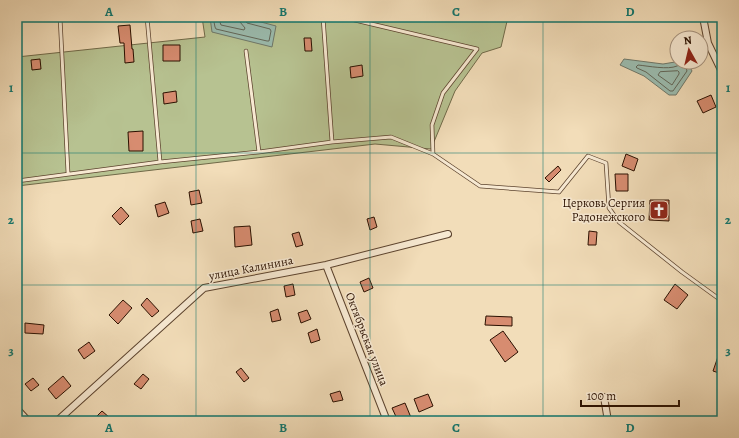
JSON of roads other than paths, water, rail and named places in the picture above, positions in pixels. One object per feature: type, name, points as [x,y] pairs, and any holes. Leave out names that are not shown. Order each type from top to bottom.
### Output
[{"type":"street","points":[[703,17],[708,43],[722,72]]},
{"type":"street","name":"улица Калинина","points":[[57,421],[204,288],[326,265],[448,234]]},
{"type":"street","name":"Октябрьская улица","points":[[326,265],[387,421]]},
{"type":"street","points":[[604,397],[608,421]]},
{"type":"street","points":[[17,409],[28,421]]},
{"type":"lane","points":[[60,17],[68,173]]},
{"type":"lane","points":[[147,17],[160,162]]},
{"type":"lane","points":[[323,17],[332,142]]},
{"type":"lane","points":[[342,17],[477,49],[443,93],[432,125],[433,154]]},
{"type":"lane","points":[[246,51],[259,152]]},
{"type":"lane","points":[[17,181],[68,173],[160,162],[259,152],[332,142],[391,137],[433,154],[480,186],[559,192],[588,156],[606,163],[609,208],[619,222],[682,272],[722,301]]},
{"type":"water","points":[[210,17],[242,17],[276,26],[272,47],[212,32]]},
{"type":"water","points":[[624,59],[663,64],[669,63],[669,70],[692,71],[676,95],[669,95],[644,76],[620,65]]},
{"type":"place","name":"Церковь Сергия Радонежского","points":[[659,210]]}]
